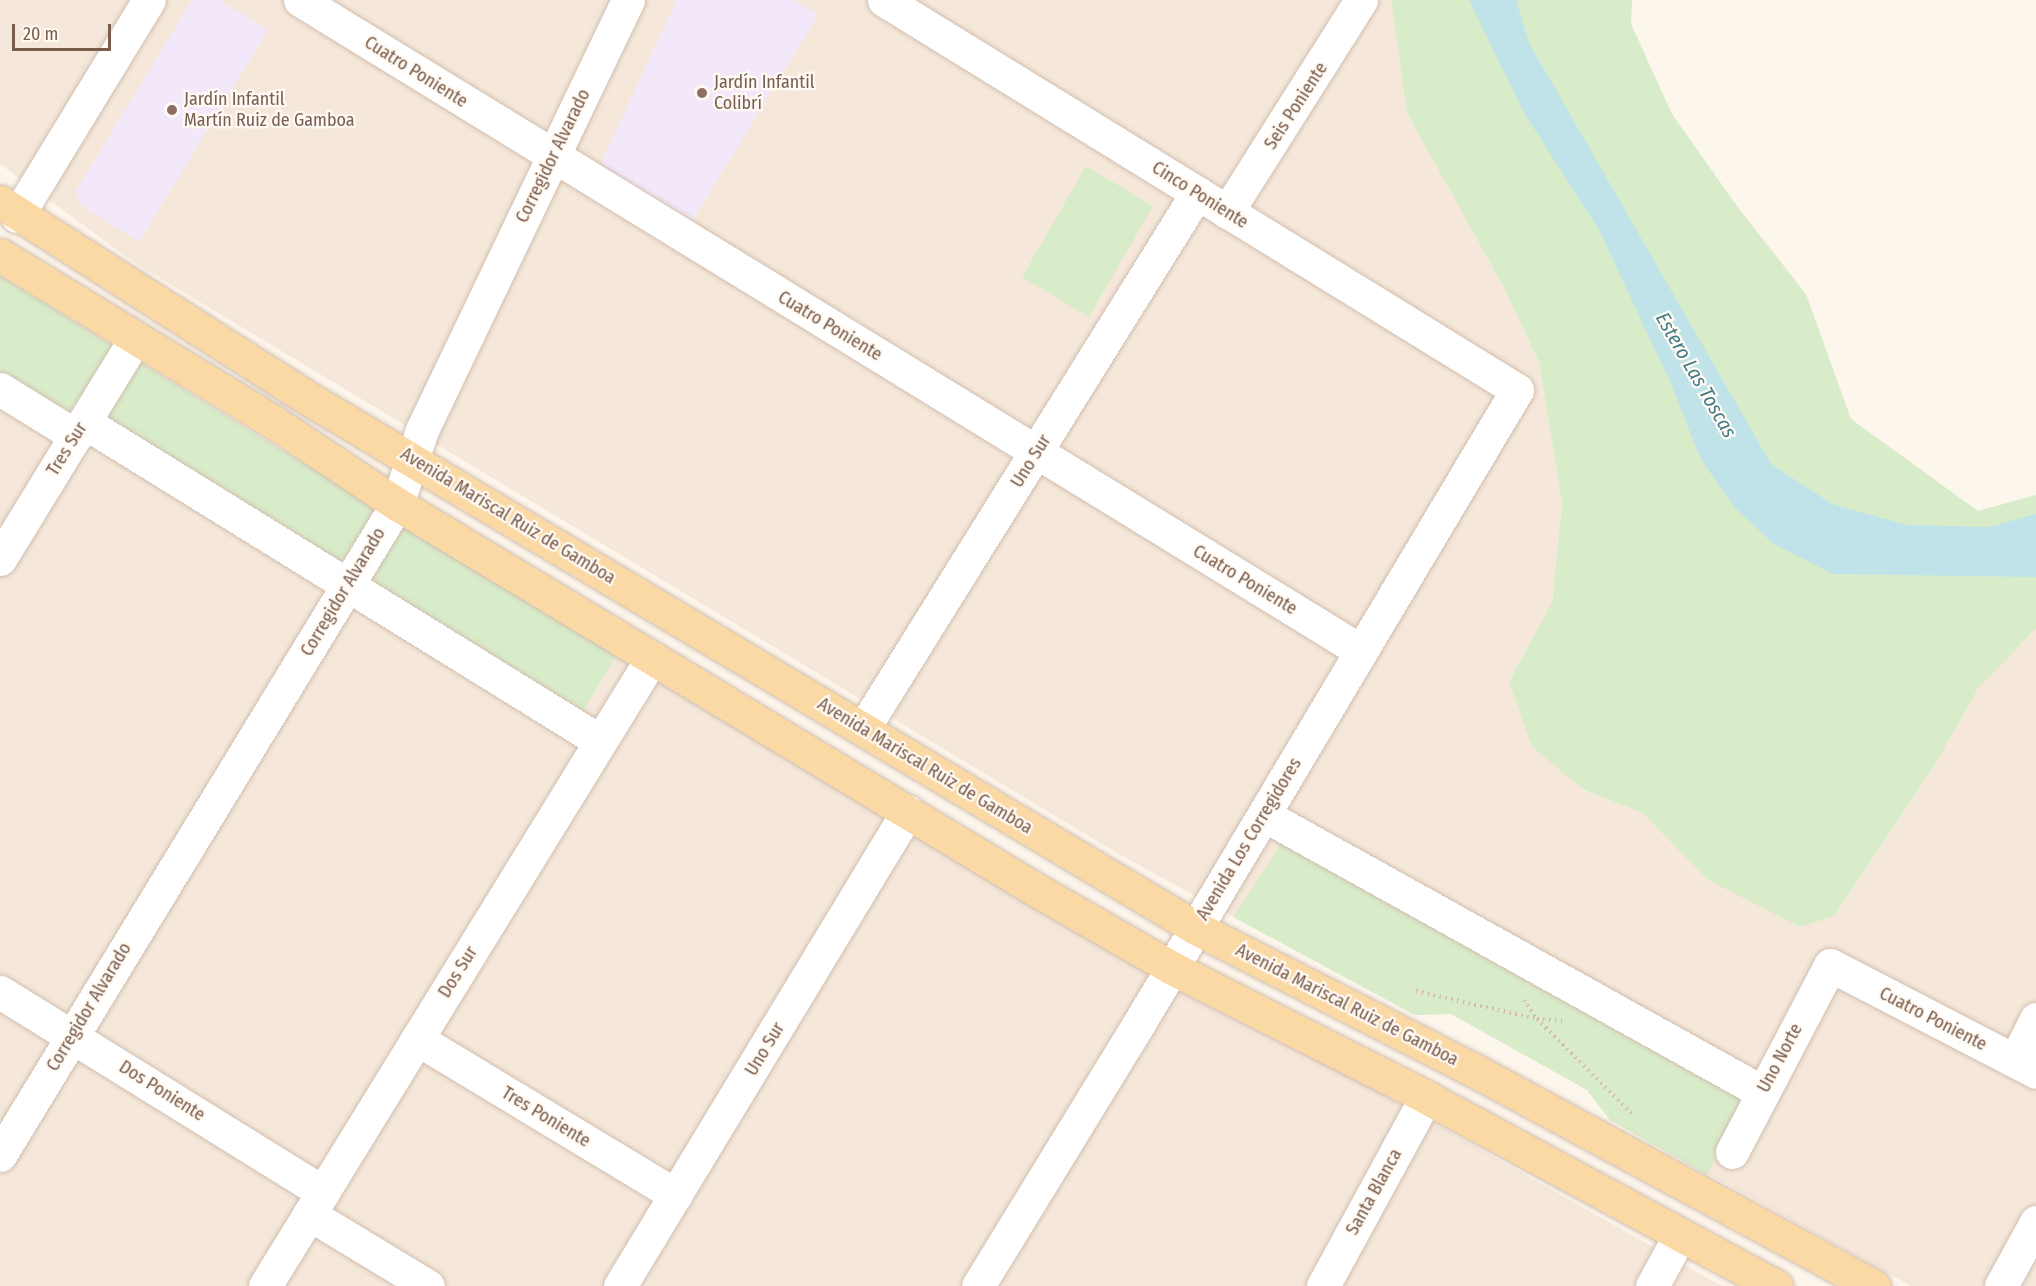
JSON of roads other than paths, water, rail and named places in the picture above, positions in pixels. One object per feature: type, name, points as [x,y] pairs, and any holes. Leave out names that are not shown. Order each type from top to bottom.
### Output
[{"type":"main road","name":"Avenida Mariscal Ruiz de Gamboa","points":[[8,209],[410,458],[1196,928],[1472,1069],[1874,1286]]},
{"type":"main road","points":[[0,255],[272,421],[397,504],[1172,968],[1426,1097],[1776,1286]]},
{"type":"street","points":[[8,209],[149,0]]},
{"type":"street","name":"Cuatro Poniente","points":[[300,0],[552,157],[1361,651]]},
{"type":"street","name":"Corregidor Alvarado","points":[[0,1155],[397,504],[410,458],[628,0]]},
{"type":"street","name":"Cinco Poniente","points":[[884,0],[1517,390]]},
{"type":"street","name":"Seis Poniente","points":[[1227,212],[1361,0]]},
{"type":"street","name":"Uno Sur","points":[[863,729],[1197,193]]},
{"type":"street","name":"Tres Sur","points":[[0,559],[135,339]]},
{"type":"street","points":[[0,389],[80,429],[348,585],[600,741]]},
{"type":"street","name":"Avenida Los Corregidores","points":[[978,1286],[1172,968],[1517,390]]},
{"type":"street","name":"Dos Sur","points":[[265,1286],[652,658]]},
{"type":"street","name":"Uno Sur","points":[[620,1286],[908,811]]},
{"type":"street","points":[[1264,815],[1762,1092]]},
{"type":"street","name":"Cuatro Poniente","points":[[1830,966],[2025,1066]]},
{"type":"street","name":"Uno Norte","points":[[1732,1152],[1830,966]]},
{"type":"street","name":"Dos Poniente","points":[[0,992],[72,1035],[316,1203],[428,1286]]},
{"type":"street","points":[[2025,1066],[2036,1019]]},
{"type":"street","name":"Tres Poniente","points":[[417,1039],[676,1195]]},
{"type":"street","name":"Santa Blanca","points":[[1323,1286],[1426,1097]]},
{"type":"street","points":[[2001,1286],[2036,1222]]},
{"type":"street","points":[[1652,1286],[1680,1234]]},
{"type":"water","name":"Estero Las Toscas","points":[[1469,0],[1516,0],[1529,43],[1771,464],[1832,504],[1907,525],[1989,527],[2036,514],[2036,577],[1833,574],[1774,544],[1735,508],[1700,458],[1671,384],[1599,230],[1524,113]]},
{"type":"place","name":"Jardín Infantil Colibrí","points":[[702,93]]},
{"type":"place","name":"Jardín Infantil Martín Ruiz de Gamboa","points":[[172,110]]}]
